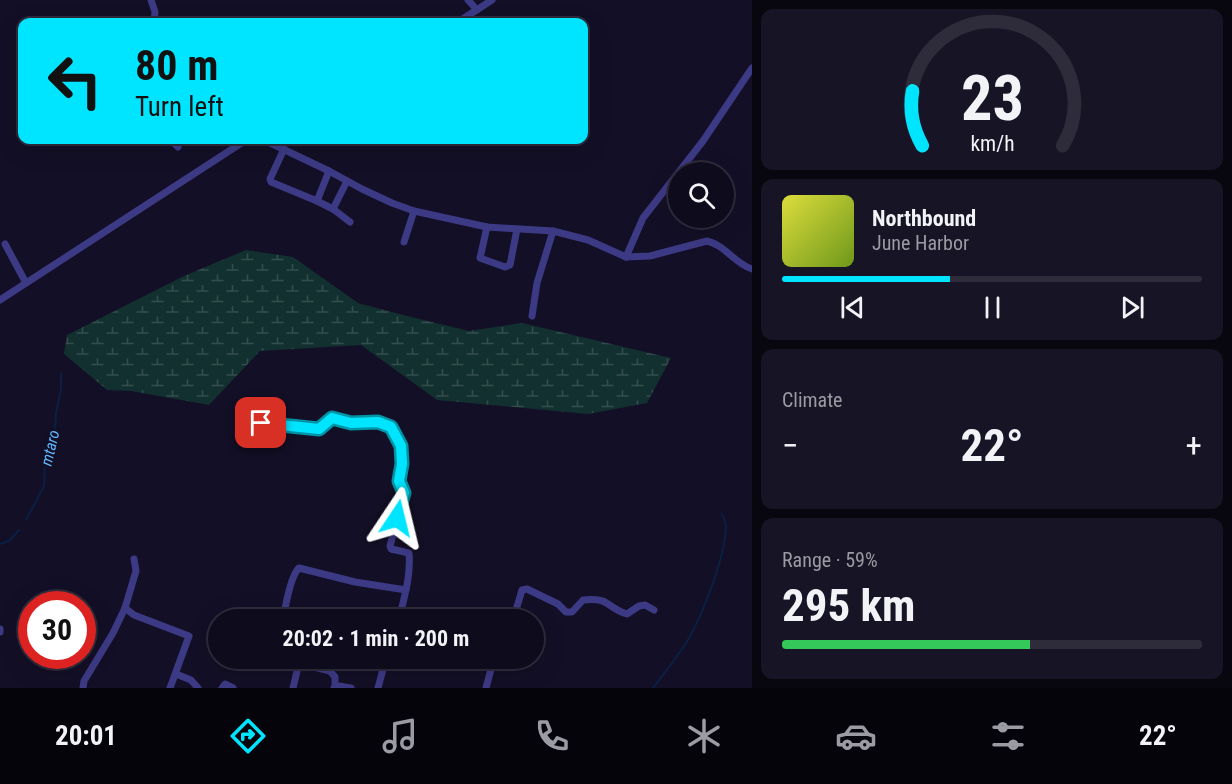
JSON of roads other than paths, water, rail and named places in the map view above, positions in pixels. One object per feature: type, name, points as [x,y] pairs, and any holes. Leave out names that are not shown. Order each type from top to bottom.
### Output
[{"type":"street","points":[[151,0],[154,18]]},
{"type":"street","points":[[468,0],[477,10]]},
{"type":"street","points":[[464,18],[492,0]]},
{"type":"street","points":[[626,257],[643,219],[702,141],[752,68]]},
{"type":"street","points":[[175,144],[178,147]]},
{"type":"street","points":[[0,300],[239,144]]},
{"type":"street","points":[[273,144],[392,203],[414,211],[487,227],[554,231],[588,240],[626,257],[650,256],[707,241],[752,269]]},
{"type":"street","points":[[284,149],[270,180],[333,209],[350,222]]},
{"type":"street","points":[[317,201],[329,171]]},
{"type":"street","points":[[333,209],[347,181]]},
{"type":"street","points":[[404,242],[414,211]]},
{"type":"street","points":[[487,227],[480,258],[505,267],[510,265],[517,229]]},
{"type":"street","points":[[532,316],[537,283],[554,231]]},
{"type":"street","points":[[5,244],[26,283]]},
{"type":"street","points":[[250,442],[255,427],[261,423],[319,429],[332,418],[351,423],[378,422],[391,427],[401,446],[402,464],[399,481],[404,493],[390,546],[391,549],[409,554],[409,580],[402,609]]},
{"type":"street","points":[[83,688],[84,681],[125,608],[136,572],[134,559]]},
{"type":"street","points":[[285,609],[295,571],[299,568],[355,582],[406,590]]},
{"type":"street","points":[[516,609],[522,590],[527,589],[558,604],[566,612],[572,612],[583,600],[592,599],[605,601],[627,614],[645,605],[654,610]]},
{"type":"street","points":[[125,608],[134,615],[189,636],[170,688]]},
{"type":"street","points":[[292,688],[297,669]]},
{"type":"street","points":[[321,669],[333,672],[335,688],[339,686],[351,688]]},
{"type":"street","points":[[378,688],[383,669]]},
{"type":"street","points":[[486,688],[491,669]]},
{"type":"street","points":[[176,674],[191,680],[198,688]]},
{"type":"street","points":[[222,688],[225,684],[232,688]]},
{"type":"waterway","name":"mtaro","points":[[26,520],[44,486],[45,465],[55,434],[61,373]]},
{"type":"waterway","points":[[653,688],[689,638],[707,599],[725,539],[726,525],[722,514]]},
{"type":"waterway","name":"mtaro","points":[[0,544],[9,541],[19,530]]}]
